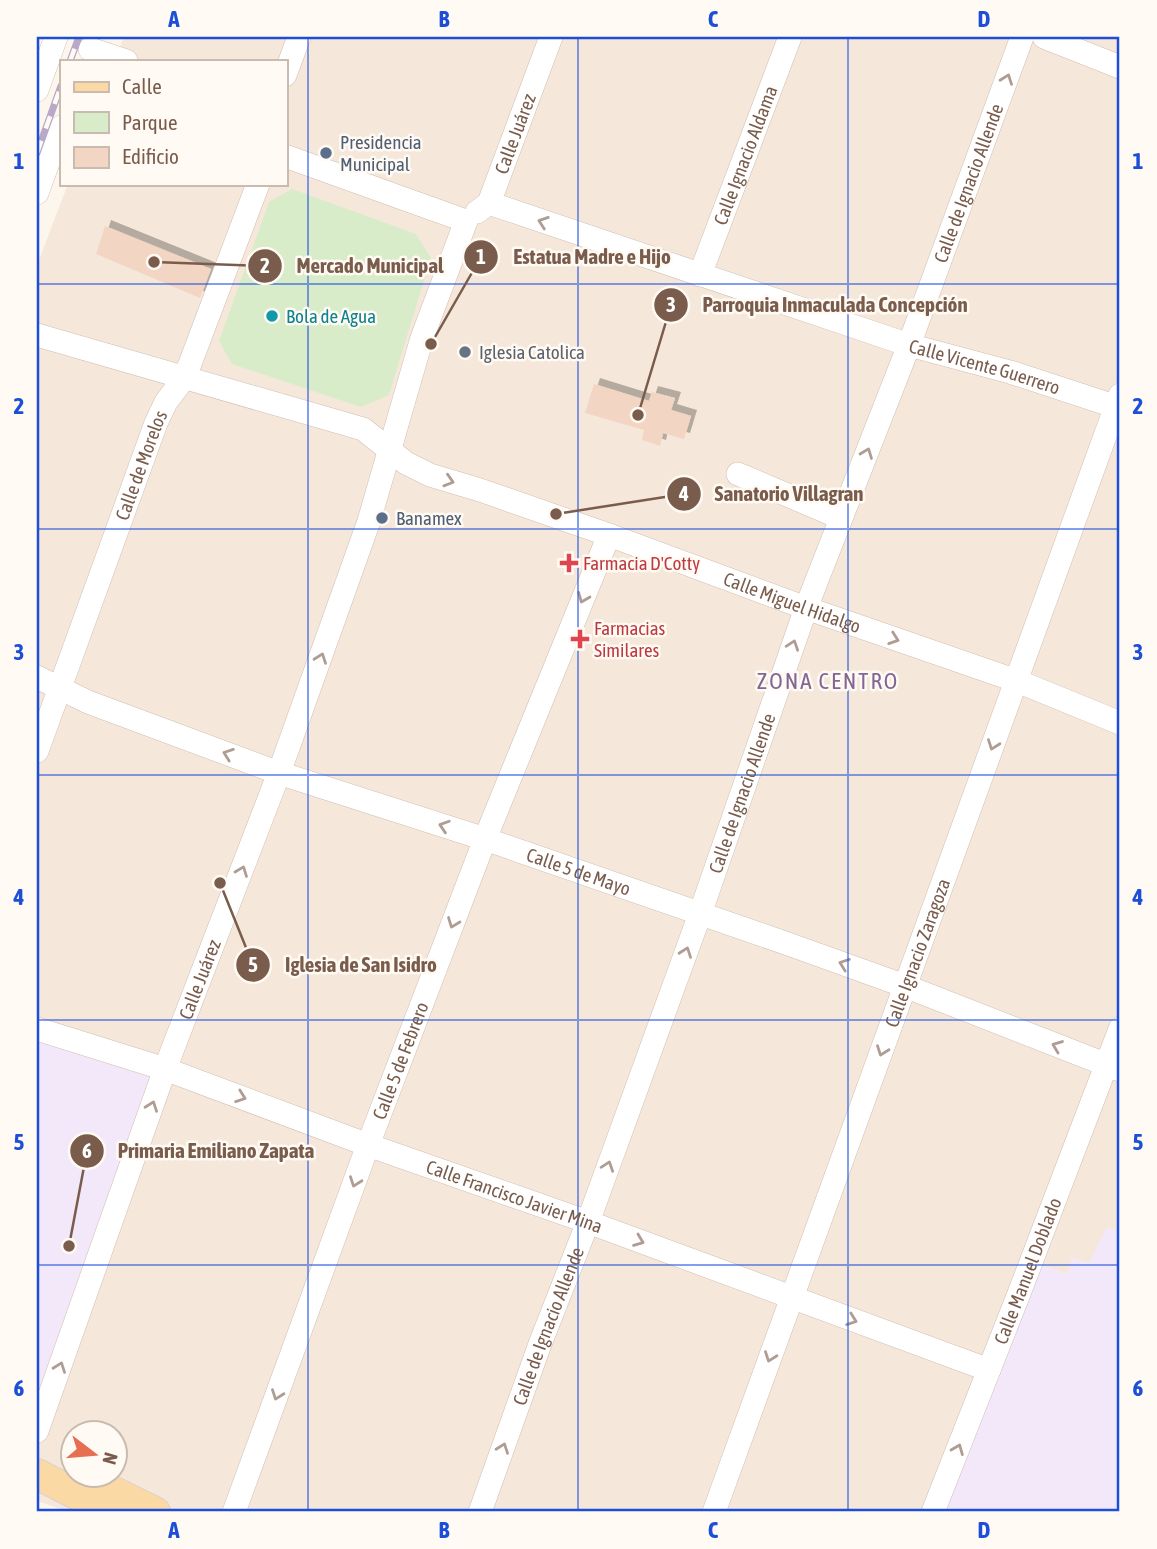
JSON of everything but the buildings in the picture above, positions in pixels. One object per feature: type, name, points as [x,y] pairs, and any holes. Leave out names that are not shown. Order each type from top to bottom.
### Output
[{"type":"main road","points":[[37,1453],[60,1464]]},
{"type":"main road","points":[[37,1474],[111,1512]]},
{"type":"main road","points":[[112,1490],[155,1512]]},
{"type":"street","points":[[37,90],[56,37]]},
{"type":"street","points":[[287,70],[299,37]]},
{"type":"street","name":"Calle Juárez","points":[[489,203],[551,37]]},
{"type":"street","name":"Calle Ignacio Aldama","points":[[700,275],[790,37]]},
{"type":"street","name":"Calle de Ignacio Allende","points":[[480,1512],[700,914],[806,608],[909,345],[1022,37]]},
{"type":"street","points":[[1044,37],[1120,66]]},
{"type":"street","points":[[90,49],[123,60]]},
{"type":"street","points":[[37,193],[60,130]]},
{"type":"street","points":[[287,157],[466,220],[489,203]]},
{"type":"street","name":"Calle de Morelos","points":[[37,751],[156,423],[166,402],[185,377],[257,186]]},
{"type":"street","name":"Calle Vicente Guerrero","points":[[489,203],[909,345],[1119,403]]},
{"type":"street","name":"Calle Juárez","points":[[37,1431],[165,1069],[279,773],[369,521],[422,338],[466,220]]},
{"type":"street","points":[[37,335],[185,377]]},
{"type":"street","name":"Calle Miguel Hidalgo","points":[[185,377],[363,429],[405,463],[430,475],[609,535],[806,608],[1017,681],[1120,723]]},
{"type":"street","name":"Calle Ignacio Zaragoza","points":[[714,1512],[1119,403]]},
{"type":"street","points":[[738,474],[841,518]]},
{"type":"street","name":"Calle 5 de Febrero","points":[[234,1512],[368,1145],[485,839],[609,535]]},
{"type":"street","name":"Calle 5 de Mayo","points":[[37,677],[88,702],[279,773],[485,839],[905,986],[1113,1068]]},
{"type":"street","name":"Calle Francisco Javier Mina","points":[[37,1028],[165,1069],[989,1370]]},
{"type":"street","name":"Calle Manuel Doblado","points":[[933,1512],[1113,1068],[1120,1029]]},
{"type":"shaded area","points":[[124,37],[1120,37],[1120,1512],[70,1512],[37,1501],[37,265],[67,186],[287,186],[287,60],[114,60]]},
{"type":"shaded area","points":[[37,1029],[165,1069],[37,1423]]},
{"type":"shaded area","points":[[1107,1227],[1120,1232],[1120,1512],[951,1512],[942,1509],[1040,1264],[1067,1274],[1072,1258],[1089,1263]]},
{"type":"green space","points":[[292,189],[416,234],[431,258],[389,395],[361,407],[232,364],[219,341],[269,202]]},
{"type":"railway","points":[[70,60],[79,37]]},
{"type":"railway","points":[[37,153],[60,89]]},
{"type":"place","name":"Presidencia Municipal","points":[[326,153]]},
{"type":"place","name":"Mercado Municipal","points":[[154,262]]},
{"type":"place","name":"Bola de Agua","points":[[272,316]]},
{"type":"place","name":"Estatua Madre e Hijo","points":[[431,344]]},
{"type":"place","name":"Iglesia Catolica","points":[[465,352]]},
{"type":"place","name":"Parroquia Inmaculada Concepción","points":[[638,415]]},
{"type":"place","name":"Sanatorio Villagran","points":[[556,514]]},
{"type":"place","name":"Banamex","points":[[382,518]]},
{"type":"place","name":"Farmacia D'Cotty","points":[[569,563]]},
{"type":"place","name":"Farmacias Similares","points":[[580,639]]},
{"type":"place","name":"Iglesia de San Isidro","points":[[220,883]]},
{"type":"place","name":"Primaria Emiliano Zapata","points":[[69,1246]]},
{"type":"district","name":"ZONA CENTRO","points":[[828,681]]}]
